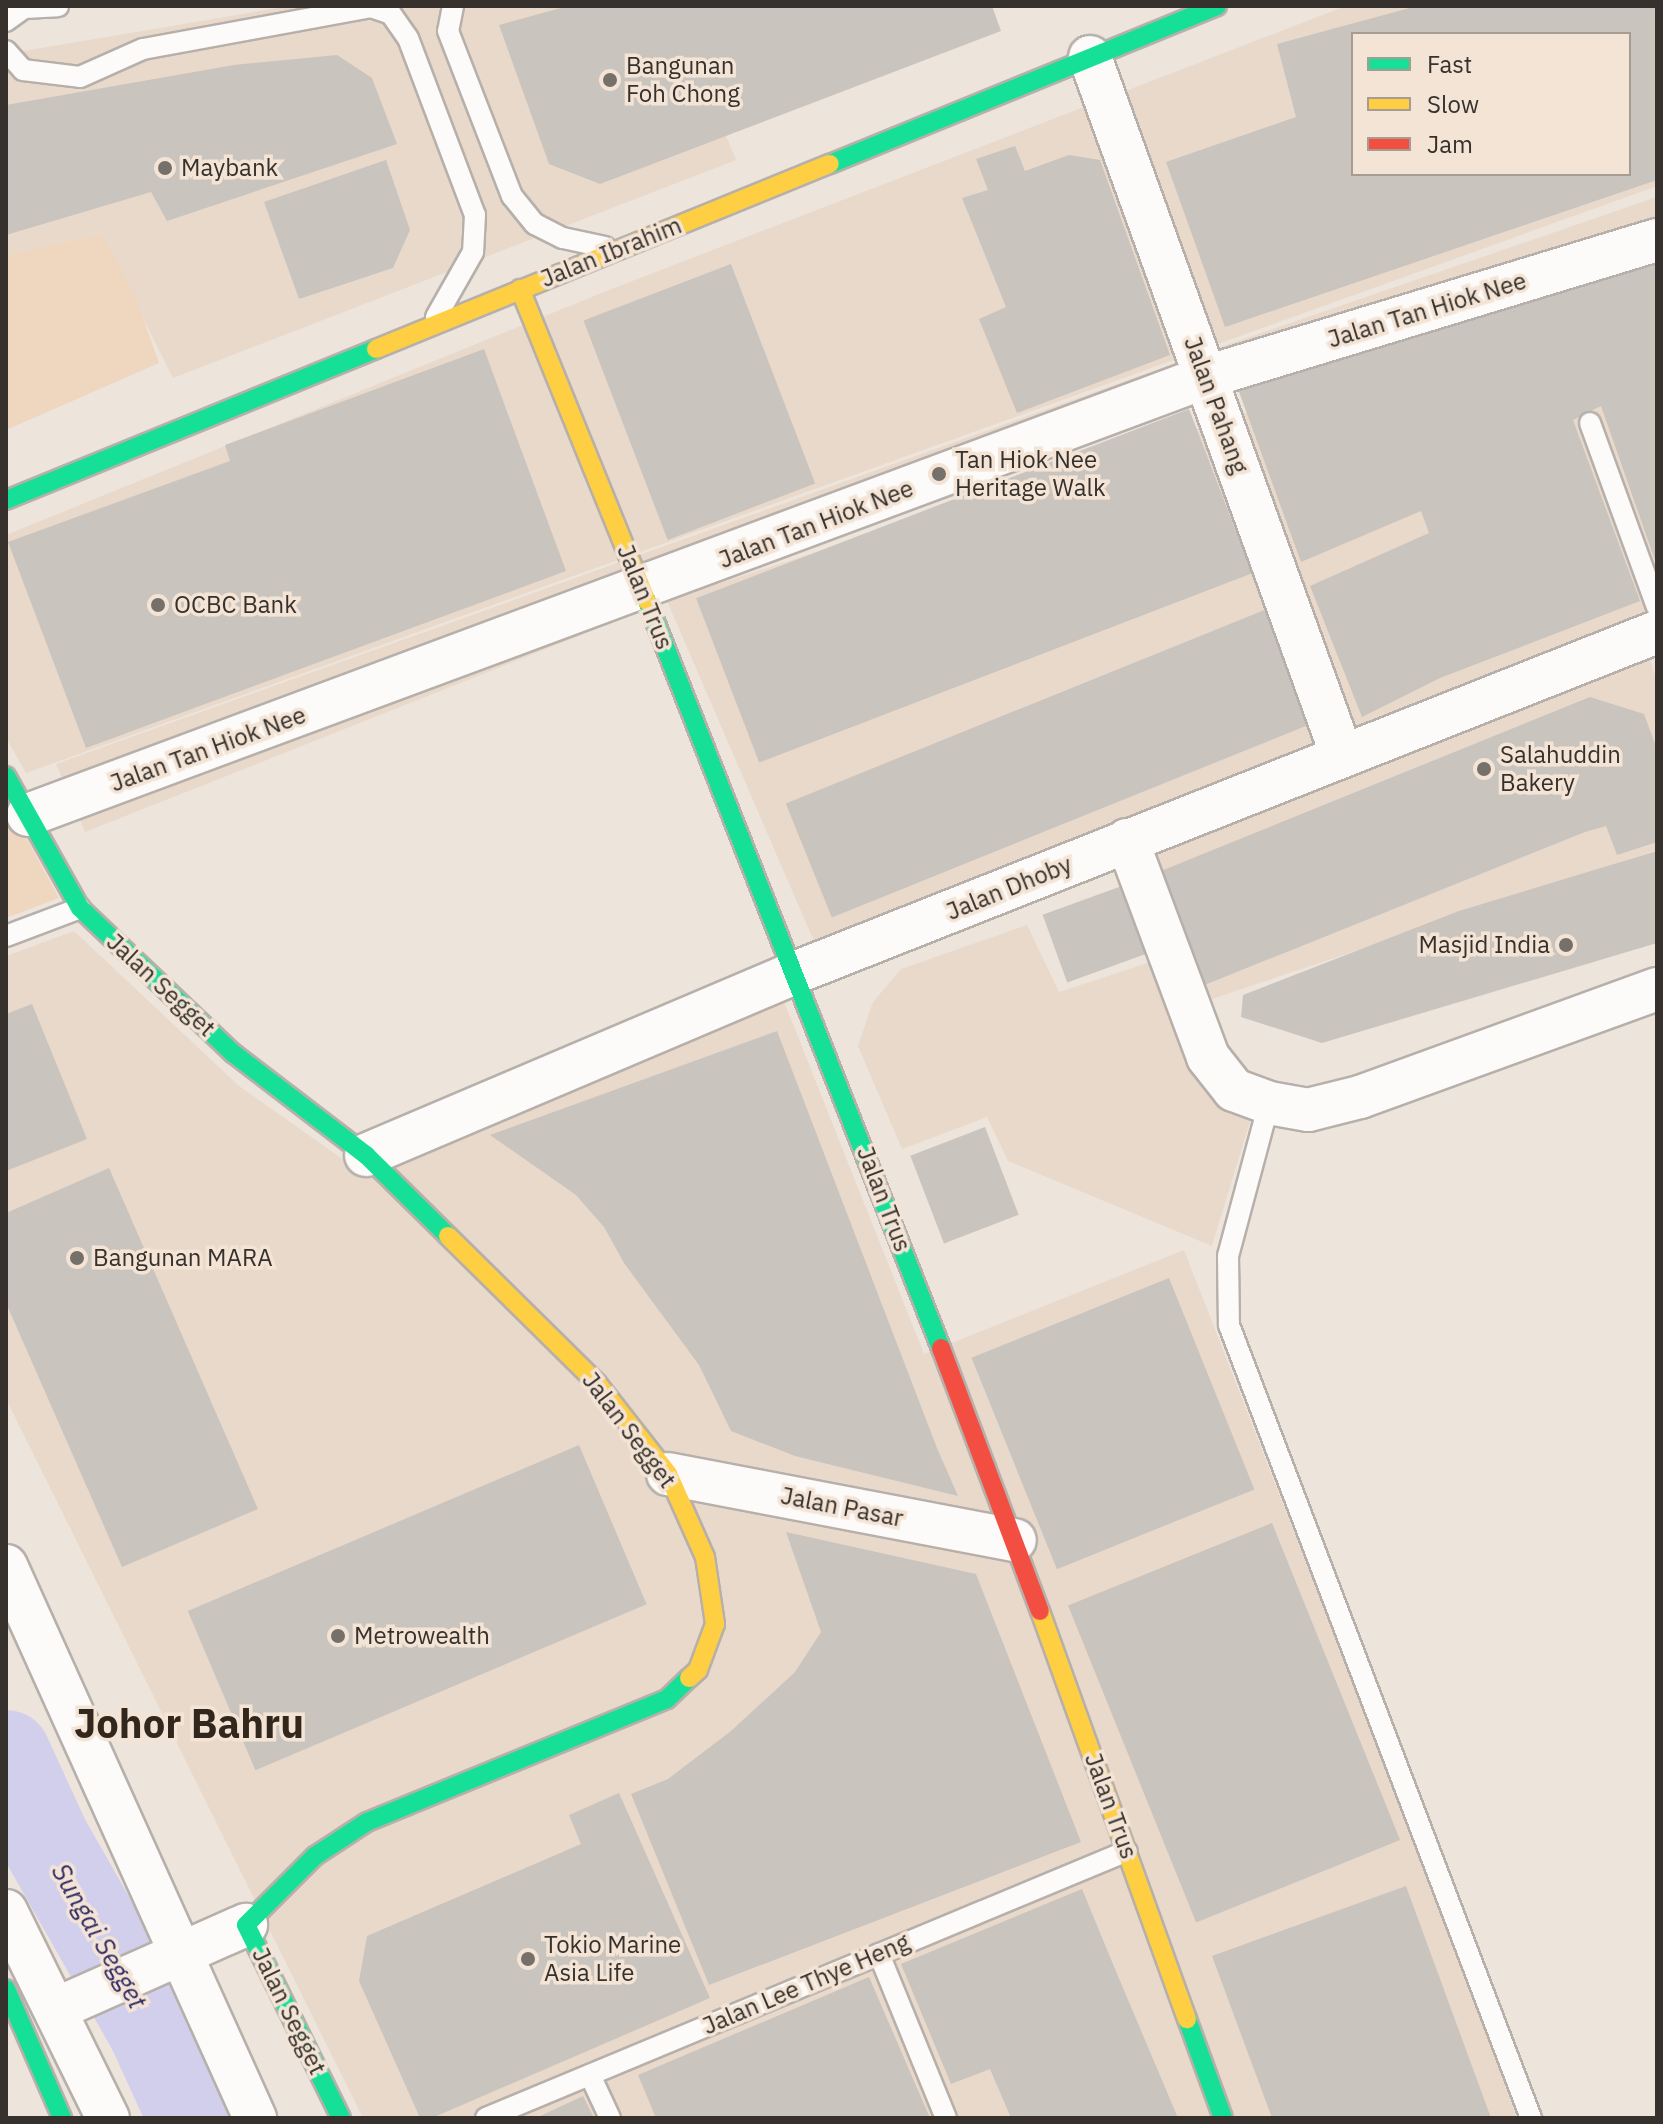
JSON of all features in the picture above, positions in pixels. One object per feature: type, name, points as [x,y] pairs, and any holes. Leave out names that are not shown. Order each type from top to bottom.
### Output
[{"type":"street","name":"Jalan Ibrahim","points":[[6,500],[1217,6]]},
{"type":"street","name":"Jalan Pahang","points":[[1090,57],[1341,753]]},
{"type":"street","name":"Jalan Tan Hiok Nee","points":[[13,820],[642,589],[1206,377],[1657,240]]},
{"type":"street","name":"Jalan Trus","points":[[520,289],[797,972],[1015,1540],[1223,2118]]},
{"type":"street","name":"Jalan Dhoby","points":[[366,1155],[797,972],[1341,753],[1657,632]]},
{"type":"street","name":"Jalan Segget","points":[[6,776],[13,820],[80,908],[233,1053],[366,1155],[597,1383],[668,1474],[705,1557],[715,1624],[698,1670],[667,1699],[367,1822],[315,1856],[246,1925],[341,2118]]},
{"type":"street","points":[[1127,840],[1208,1057],[1234,1090],[1269,1103],[1308,1110],[1360,1097],[1657,989]]},
{"type":"street","name":"Jalan Pasar","points":[[668,1474],[1015,1540]]},
{"type":"street","points":[[6,1566],[172,1956],[255,2118]]},
{"type":"street","points":[[6,1911],[35,2009],[62,2118]]},
{"type":"street","points":[[35,2009],[246,1925]]},
{"type":"street","points":[[35,2009],[108,2118]]},
{"type":"lane","points":[[6,21],[24,8],[58,6]]},
{"type":"lane","points":[[6,51],[23,70],[80,77],[143,49],[374,6],[391,14],[408,38],[475,215],[473,252],[431,325]]},
{"type":"lane","points":[[453,6],[448,31],[512,196],[535,224],[563,238],[617,249]]},
{"type":"lane","points":[[1590,423],[1657,607]]},
{"type":"lane","points":[[6,936],[80,908]]},
{"type":"lane","points":[[1269,1103],[1228,1256],[1229,1325],[1531,2118]]},
{"type":"lane","name":"Jalan Lee Thye Heng","points":[[486,2118],[1127,1851]]},
{"type":"lane","points":[[879,1954],[946,2118]]},
{"type":"lane","points":[[590,2075],[610,2118]]},
{"type":"shaded area","points":[[290,6],[673,6],[736,160],[173,378],[101,234],[6,255],[6,54]]},
{"type":"shaded area","points":[[1346,6],[1657,6],[1657,186],[26,773],[6,738],[6,535],[609,290]]},
{"type":"shaded area","points":[[1657,197],[1657,262],[1224,393],[693,592],[1657,280],[1657,657],[1650,660],[1657,682],[1657,850],[1197,1004],[1143,855],[832,983],[667,601],[85,832],[56,764],[1209,351]]},
{"type":"shaded area","points":[[101,234],[133,290],[159,363],[6,430],[6,255]]},
{"type":"shaded area","points":[[6,800],[59,898],[6,918]]},
{"type":"shaded area","points":[[1027,925],[1059,992],[1160,959],[1206,1090],[1250,1121],[1212,1246],[1008,1161],[987,1117],[902,1149],[858,1046],[873,1002],[901,969]]},
{"type":"shaded area","points":[[74,931],[239,1086],[365,1175],[783,999],[924,1354],[1184,1250],[1430,1881],[1517,2118],[363,2118],[6,1399],[6,956]]},
{"type":"building","points":[[568,6],[992,6],[1001,31],[600,184],[549,164],[499,25]]},
{"type":"building","points":[[1417,6],[1657,6],[1657,180],[1225,327],[1166,162],[1296,117],[1277,44]]},
{"type":"building","name":"Maybank","points":[[337,55],[372,78],[397,144],[167,221],[151,192],[6,235],[6,105],[234,65]]},
{"type":"building","points":[[1015,146],[1025,171],[1069,155],[1100,160],[1170,355],[1017,413],[979,319],[1006,307],[962,198],[988,190],[976,159]]},
{"type":"building","points":[[386,160],[410,230],[393,268],[299,299],[264,202]]},
{"type":"building","points":[[1657,262],[1657,566],[1601,406],[1573,420],[1640,601],[1440,678],[1362,717],[1310,586],[1429,533],[1421,511],[1301,562],[1238,389]]},
{"type":"building","points":[[731,264],[815,483],[668,540],[583,321]]},
{"type":"building","points":[[484,349],[566,571],[86,748],[8,542],[230,461],[225,445]]},
{"type":"building","points":[[1189,409],[1252,573],[759,763],[696,598]]},
{"type":"building","points":[[1267,609],[1313,723],[832,917],[786,803]]},
{"type":"building","points":[[1590,697],[1644,714],[1657,749],[1657,842],[1617,855],[1606,826],[1585,832],[1202,986],[1156,873]]},
{"type":"building","points":[[1657,851],[1657,943],[1322,1043],[1241,1017],[1243,995],[1459,911]]},
{"type":"building","points":[[1130,883],[1155,951],[1067,982],[1043,915]]},
{"type":"building","points":[[32,1004],[87,1139],[6,1171],[6,1014]]},
{"type":"building","points":[[777,1031],[958,1496],[795,1456],[731,1431],[699,1365],[624,1263],[604,1227],[576,1195],[490,1135]]},
{"type":"building","points":[[985,1127],[1019,1215],[944,1243],[910,1156]]},
{"type":"building","points":[[109,1168],[258,1509],[122,1567],[6,1303],[6,1213]]},
{"type":"building","points":[[1169,1278],[1254,1489],[1057,1569],[972,1358]]},
{"type":"building","points":[[579,1445],[647,1604],[255,1770],[188,1611]]},
{"type":"building","points":[[1272,1523],[1400,1840],[1196,1923],[1068,1605]]},
{"type":"building","points":[[786,1532],[976,1574],[1081,1842],[709,1985],[631,1794],[668,1779],[731,1731],[795,1672],[821,1632]]},
{"type":"building","name":"Tokio Marine Asia Life","points":[[619,1793],[710,1998],[432,2118],[420,2118],[359,1981],[367,1936],[581,1844],[569,1815]]},
{"type":"building","points":[[1406,1886],[1491,2118],[1272,2118],[1212,1956]]},
{"type":"building","points":[[1082,1889],[1178,2118],[1011,2118],[990,2069],[951,2084],[901,1964]]},
{"type":"building","points":[[869,1977],[930,2118],[656,2118],[638,2075]]},
{"type":"building","points":[[583,2096],[594,2118],[536,2118]]},
{"type":"waterway","name":"Sungai Segget","points":[[6,1755],[45,1840],[152,2028],[193,2118]]},
{"type":"traffic: fast","points":[[830,164],[1217,6]]},
{"type":"traffic: fast","points":[[6,500],[376,349]]},
{"type":"traffic: fast","points":[[647,601],[941,1348]]},
{"type":"traffic: fast","points":[[6,776],[80,908],[233,1053],[366,1155],[448,1236]]},
{"type":"traffic: fast","points":[[341,2118],[246,1925],[315,1856],[367,1822],[667,1699],[689,1678]]},
{"type":"traffic: fast","points":[[6,1989],[62,2118]]},
{"type":"traffic: fast","points":[[1187,2019],[1223,2118]]},
{"type":"traffic: slow","points":[[376,349],[830,164]]},
{"type":"traffic: slow","points":[[520,289],[647,601]]},
{"type":"traffic: slow","points":[[448,1236],[597,1383],[668,1474],[705,1557],[715,1624],[698,1670],[689,1678]]},
{"type":"traffic: slow","points":[[1040,1611],[1187,2019]]},
{"type":"traffic: jam","points":[[941,1348],[1040,1611]]},
{"type":"place","name":"Bangunan Foh Chong","points":[[610,80]]},
{"type":"place","name":"Maybank","points":[[165,168]]},
{"type":"place","name":"Tan Hiok Nee Heritage Walk","points":[[939,474]]},
{"type":"place","name":"OCBC Bank","points":[[158,605]]},
{"type":"place","name":"Salahuddin Bakery","points":[[1484,769]]},
{"type":"place","name":"Masjid India","points":[[1566,945]]},
{"type":"place","name":"Bangunan MARA","points":[[77,1258]]},
{"type":"place","name":"Metrowealth","points":[[338,1636]]},
{"type":"place","name":"Tokio Marine Asia Life","points":[[528,1959]]},
{"type":"district","name":"Johor Bahru","points":[[189,1723]]}]
